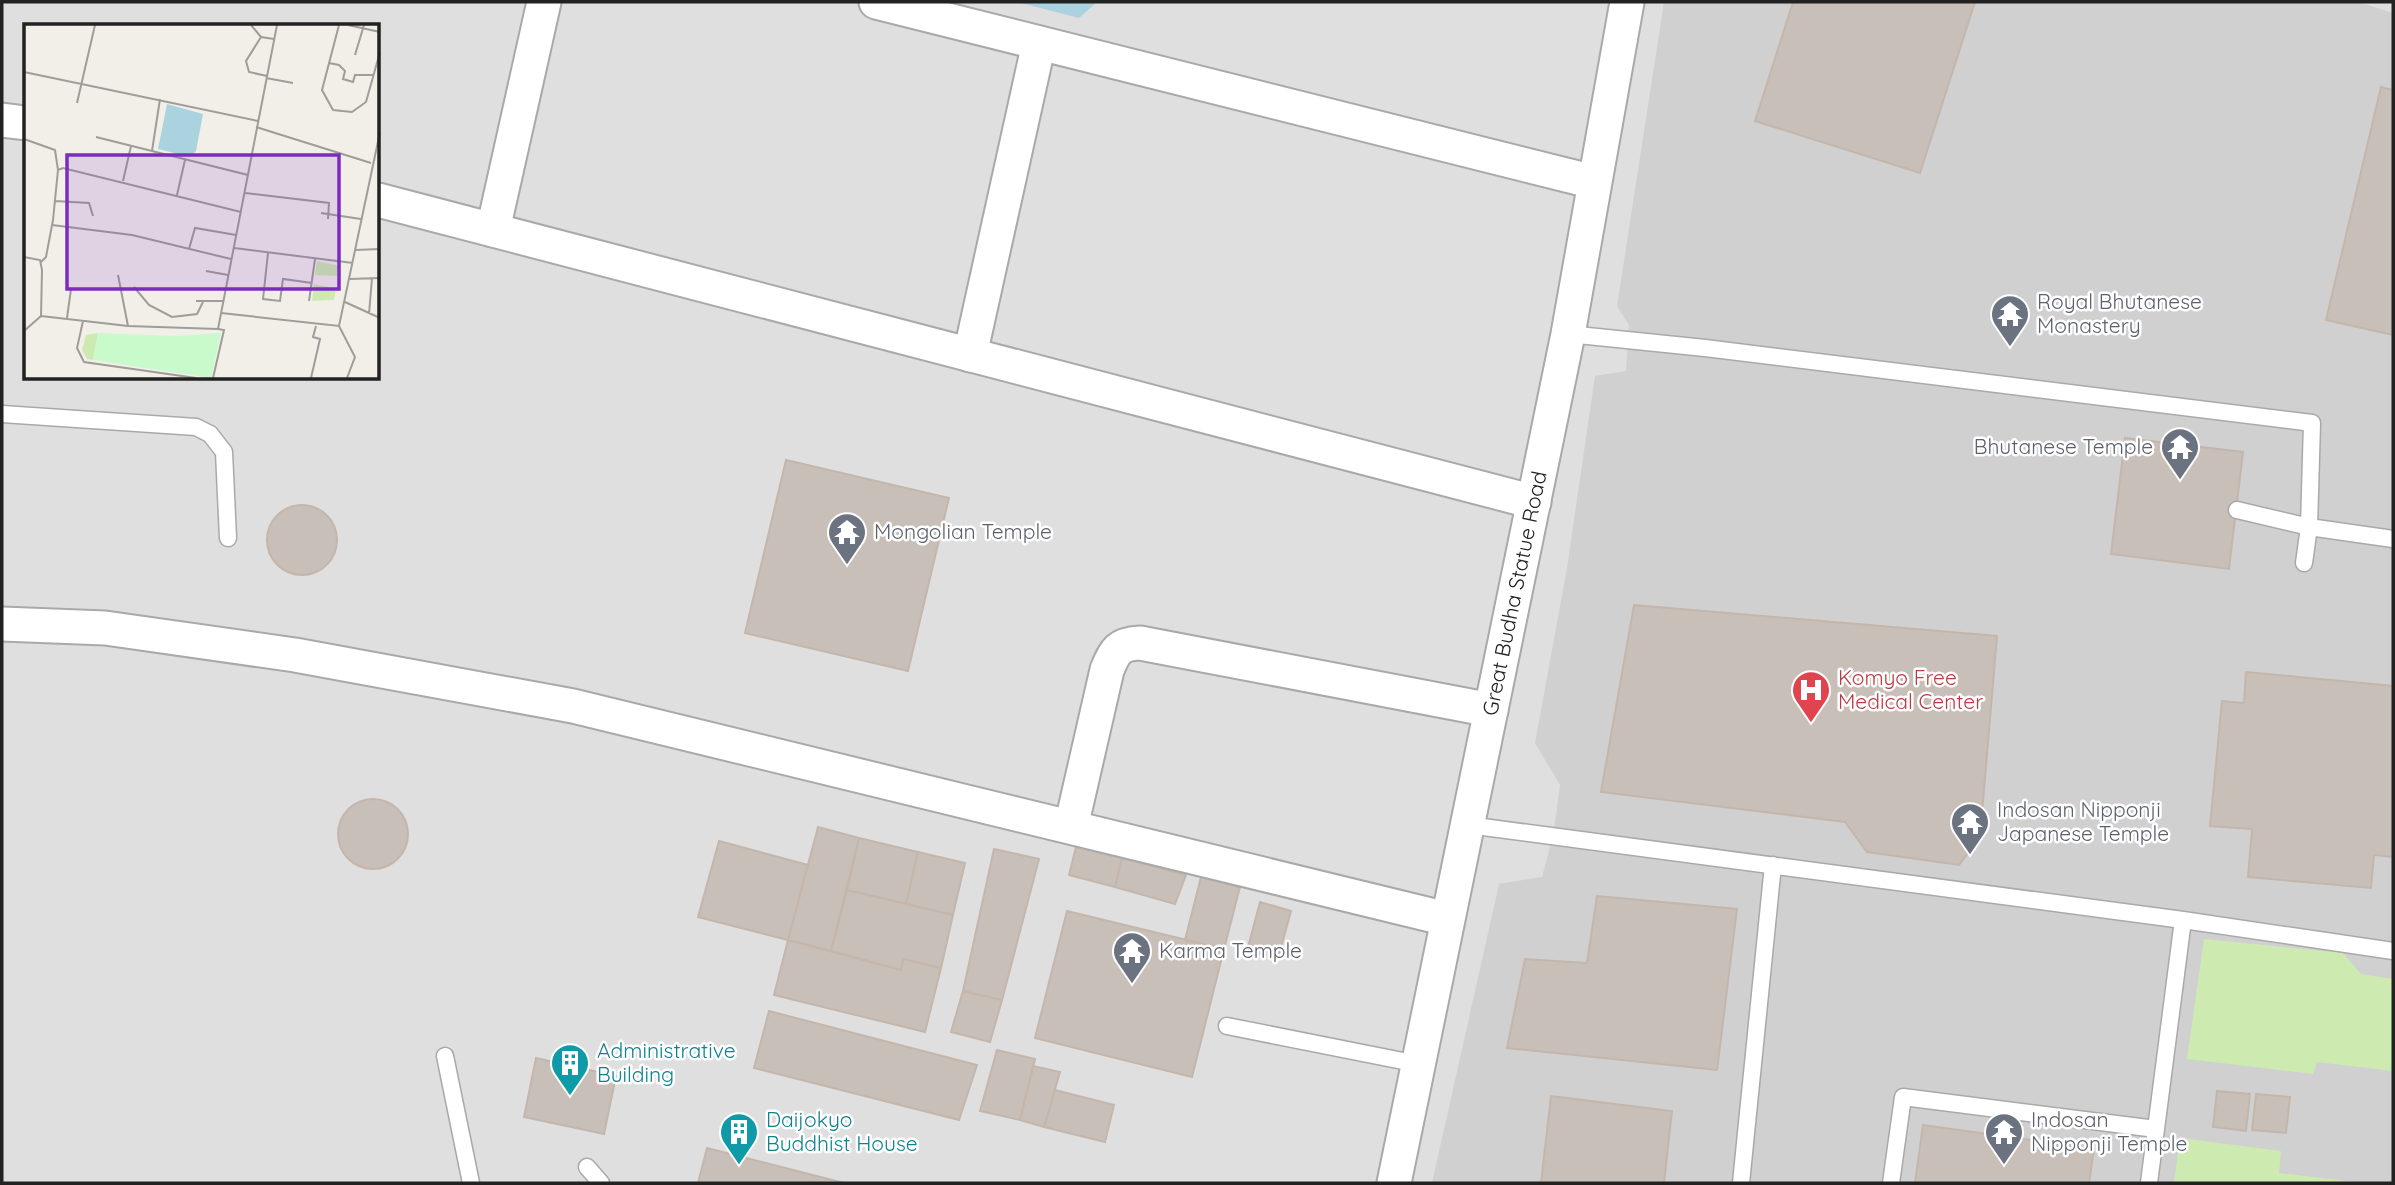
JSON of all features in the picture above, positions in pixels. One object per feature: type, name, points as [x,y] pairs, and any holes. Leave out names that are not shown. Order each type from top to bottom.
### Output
[{"type":"street","points":[[493,230],[544,2]]},
{"type":"street","points":[[876,2],[1594,182]]},
{"type":"street","name":"Great Budha Statue Road","points":[[1394,1183],[1568,334],[1627,2]]},
{"type":"street","points":[[970,355],[1040,43]]},
{"type":"street","points":[[2,120],[24,123]]},
{"type":"street","points":[[380,201],[1534,502]]},
{"type":"street","points":[[2,624],[104,628],[268,651],[573,706],[1447,919]]},
{"type":"street","points":[[1071,827],[1107,670],[1113,655],[1124,644],[1140,643],[1491,710]]},
{"type":"lane","points":[[1568,334],[1705,348],[2312,423],[2309,527],[2304,563]]},
{"type":"lane","points":[[2,414],[196,427],[210,434],[224,452],[228,538]]},
{"type":"lane","points":[[2237,510],[2309,527],[2393,539]]},
{"type":"lane","points":[[1468,825],[2183,920],[2393,951]]},
{"type":"lane","points":[[1741,1183],[1773,866]]},
{"type":"lane","points":[[2149,1183],[2183,920]]},
{"type":"lane","points":[[1227,1026],[1418,1064]]},
{"type":"lane","points":[[445,1056],[471,1183]]},
{"type":"lane","points":[[1891,1183],[1903,1097],[2156,1129]]},
{"type":"lane","points":[[587,1167],[601,1183]]},
{"type":"shaded area","points":[[2,2],[2393,2],[2393,1183],[2,1183]]},
{"type":"shaded area","points":[[1664,2],[2358,2],[2393,13],[2393,1183],[1432,1183],[1499,884],[1542,877],[1553,836],[1560,785],[1535,743],[1567,568],[1595,376],[1626,371],[1629,325],[1617,306]]},
{"type":"green space","points":[[2204,939],[2343,953],[2361,974],[2393,979],[2393,1071],[2317,1062],[2313,1074],[2187,1059]]},
{"type":"green space","points":[[2180,1138],[2281,1151],[2279,1173],[2362,1183],[2174,1183]]},
{"type":"water","points":[[1017,2],[1097,2],[1079,18]]},
{"type":"building","points":[[1793,2],[1975,2],[1920,173],[1755,121]]},
{"type":"building","points":[[2381,87],[2393,90],[2393,335],[2326,320]]},
{"type":"building","name":"Bhutanese Temple","points":[[2125,438],[2243,452],[2229,569],[2111,554]]},
{"type":"building","name":"Mongolian Temple","points":[[786,460],[949,498],[908,671],[745,633]]},
{"type":"building","points":[[302,505],[327,515],[337,540],[327,565],[302,575],[277,565],[267,540],[277,515]]},
{"type":"building","points":[[1634,605],[1997,636],[1980,837],[1959,865],[1867,852],[1845,822],[1601,792]]},
{"type":"building","points":[[2246,672],[2393,686],[2393,857],[2374,855],[2371,888],[2248,877],[2252,829],[2210,826],[2222,701],[2244,703]]},
{"type":"building","points":[[373,799],[398,809],[408,834],[398,859],[373,869],[348,859],[338,834],[348,809]]},
{"type":"building","points":[[818,827],[859,838],[831,951],[788,940]]},
{"type":"building","points":[[859,838],[918,852],[906,904],[847,890]]},
{"type":"building","points":[[719,841],[808,865],[788,940],[698,917]]},
{"type":"building","points":[[1076,847],[1122,858],[1115,887],[1069,875]]},
{"type":"building","points":[[994,849],[1039,859],[1002,1000],[963,991]]},
{"type":"building","points":[[918,852],[965,863],[953,915],[906,904]]},
{"type":"building","points":[[1122,858],[1186,875],[1175,904],[1115,887]]},
{"type":"building","points":[[1201,877],[1240,887],[1224,949],[1185,940]]},
{"type":"building","points":[[847,890],[953,915],[941,968],[903,959],[901,970],[831,951]]},
{"type":"building","points":[[1597,896],[1737,909],[1717,1070],[1507,1048],[1525,959],[1587,963]]},
{"type":"building","points":[[1260,902],[1291,911],[1278,959],[1247,951]]},
{"type":"building","name":"Karma Temple","points":[[1067,911],[1224,949],[1192,1077],[1035,1038]]},
{"type":"building","points":[[788,940],[901,970],[903,959],[941,968],[925,1032],[774,995]]},
{"type":"building","points":[[963,991],[1002,1000],[990,1042],[951,1032]]},
{"type":"building","points":[[769,1011],[977,1065],[959,1120],[754,1068]]},
{"type":"building","points":[[997,1050],[1035,1059],[1020,1120],[980,1111]]},
{"type":"building","name":"Administrative Building","points":[[536,1058],[616,1076],[604,1134],[524,1117]]},
{"type":"building","points":[[1033,1066],[1060,1072],[1044,1127],[1020,1120]]},
{"type":"building","points":[[1055,1090],[1114,1105],[1105,1142],[1044,1127]]},
{"type":"building","points":[[2217,1091],[2250,1094],[2246,1131],[2213,1127]]},
{"type":"building","points":[[2256,1094],[2290,1097],[2286,1133],[2252,1130]]},
{"type":"building","points":[[1551,1096],[1672,1111],[1664,1183],[1541,1183]]},
{"type":"building","name":"Indosan Nipponji Temple","points":[[1923,1125],[2094,1149],[2089,1183],[1915,1183]]},
{"type":"building","name":"Daijokyo Buddhist House","points":[[707,1148],[844,1183],[698,1183]]},
{"type":"place","name":"Royal Bhutanese Monastery","points":[[2010,348]]},
{"type":"place","name":"Bhutanese Temple","points":[[2180,481]]},
{"type":"place","name":"Mongolian Temple","points":[[847,566]]},
{"type":"place","name":"Komyo Free Medical Center","points":[[1811,724]]},
{"type":"place","name":"Indosan Nipponji Japanese Temple","points":[[1970,856]]},
{"type":"place","name":"Karma Temple","points":[[1132,985]]},
{"type":"place","name":"Administrative Building","points":[[570,1097]]},
{"type":"place","name":"Daijokyo Buddhist House","points":[[739,1166]]},
{"type":"place","name":"Indosan Nipponji Temple","points":[[2004,1166]]}]
